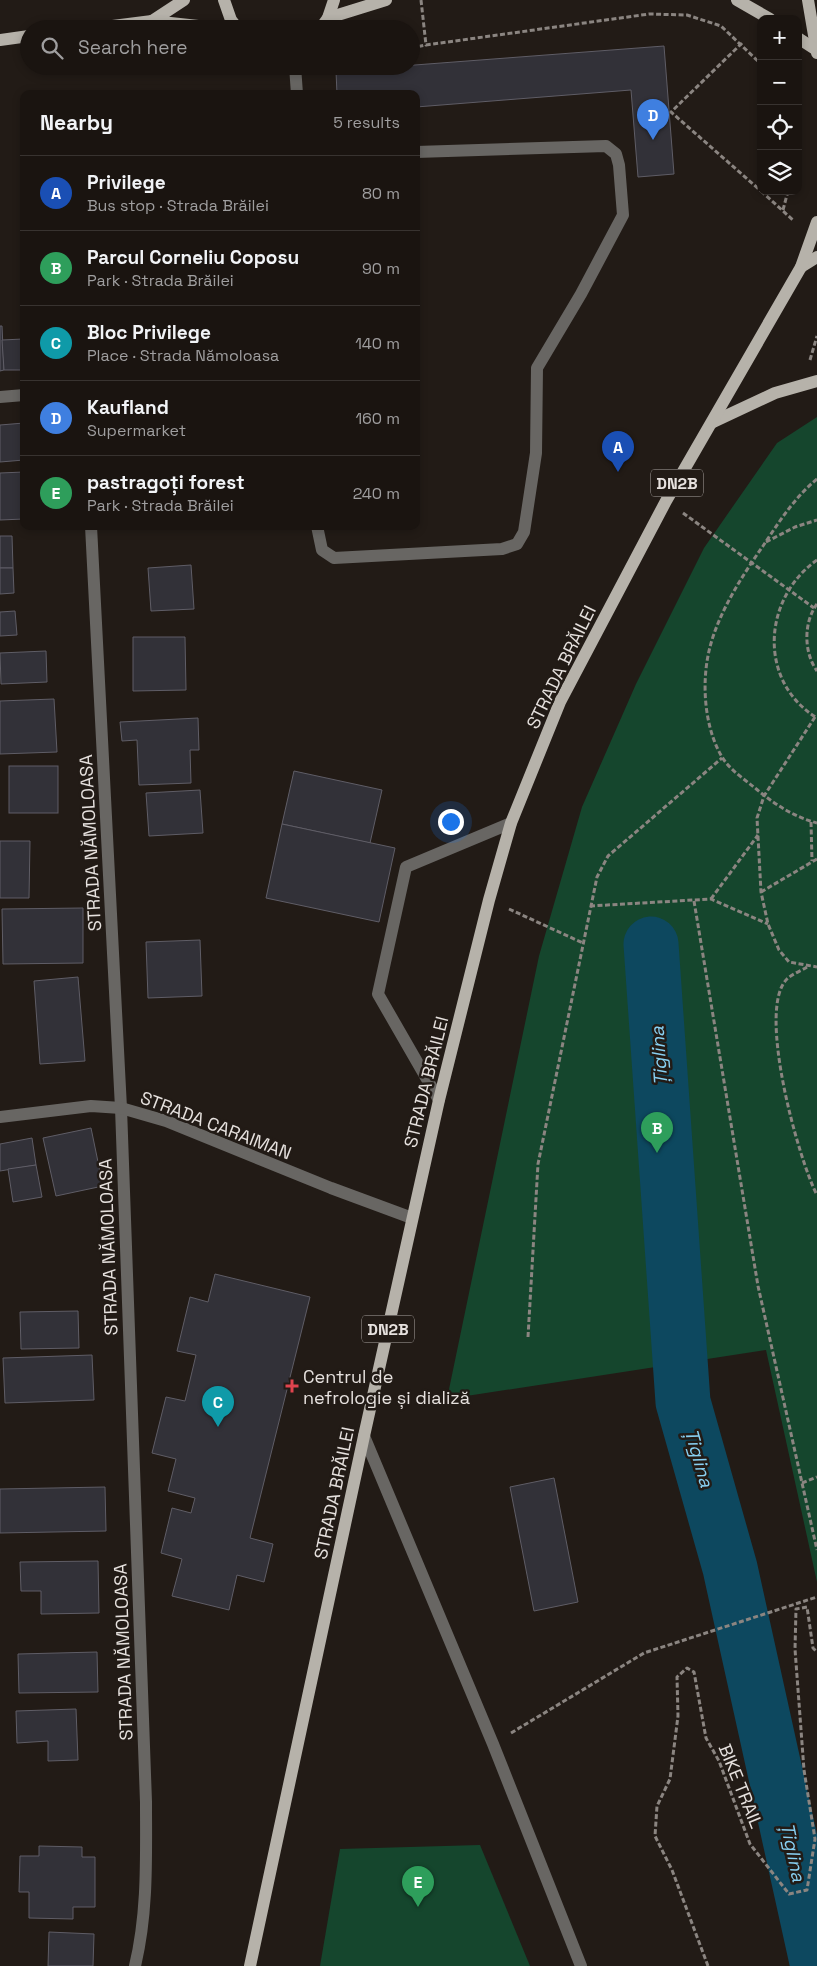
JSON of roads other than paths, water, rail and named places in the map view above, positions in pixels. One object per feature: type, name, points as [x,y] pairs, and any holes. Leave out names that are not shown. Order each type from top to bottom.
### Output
[{"type":"main road","points":[[154,20],[184,0]]},
{"type":"main road","points":[[224,0],[231,20]]},
{"type":"main road","points":[[328,18],[334,0]]},
{"type":"main road","points":[[328,18],[386,0]]},
{"type":"main road","points":[[737,0],[763,15]]},
{"type":"main road","points":[[808,0],[816,51]]},
{"type":"main road","points":[[0,40],[20,37]]},
{"type":"main road","points":[[802,41],[816,51]]},
{"type":"main road","name":"DN2B","points":[[801,267],[817,222]]},
{"type":"main road","name":"DN2B","points":[[801,267],[817,257]]},
{"type":"main road","name":"STRADA BRĂILEI","points":[[250,1966],[412,1218],[439,1100],[489,900],[511,823],[560,702],[666,501],[801,267]]},
{"type":"main road","points":[[713,422],[775,393],[817,381]]},
{"type":"street","points":[[296,75],[297,90]]},
{"type":"street","points":[[318,530],[322,550],[334,558],[502,549],[516,544],[524,532],[536,453],[537,368],[582,294],[623,214],[620,165],[616,154],[606,146],[420,152]]},
{"type":"street","points":[[0,397],[20,395]]},
{"type":"street","name":"STRADA NĂMOLOASA","points":[[91,530],[121,1108],[146,1802],[146,1891],[140,1946],[135,1966]]},
{"type":"street","points":[[439,1100],[378,994],[406,867],[511,823]]},
{"type":"street","name":"STRADA CARAIMAN","points":[[0,1117],[91,1106],[121,1108],[166,1121],[305,1178],[412,1218]]},
{"type":"street","points":[[364,1436],[493,1744],[581,1966]]},
{"type":"waterway","name":"Țiglina","points":[[651,944],[683,1402],[730,1568],[817,1962]]},
{"type":"place","name":"Kaufland","points":[[653,140]]},
{"type":"place","name":"Privilege","points":[[618,472]]},
{"type":"place","name":"Parcul Corneliu Coposu","points":[[657,1153]]},
{"type":"place","name":"Centrul de nefrologie și dializă","points":[[292,1386]]},
{"type":"place","name":"Bloc Privilege","points":[[218,1427]]},
{"type":"place","name":"pastragoți forest","points":[[418,1907]]}]
